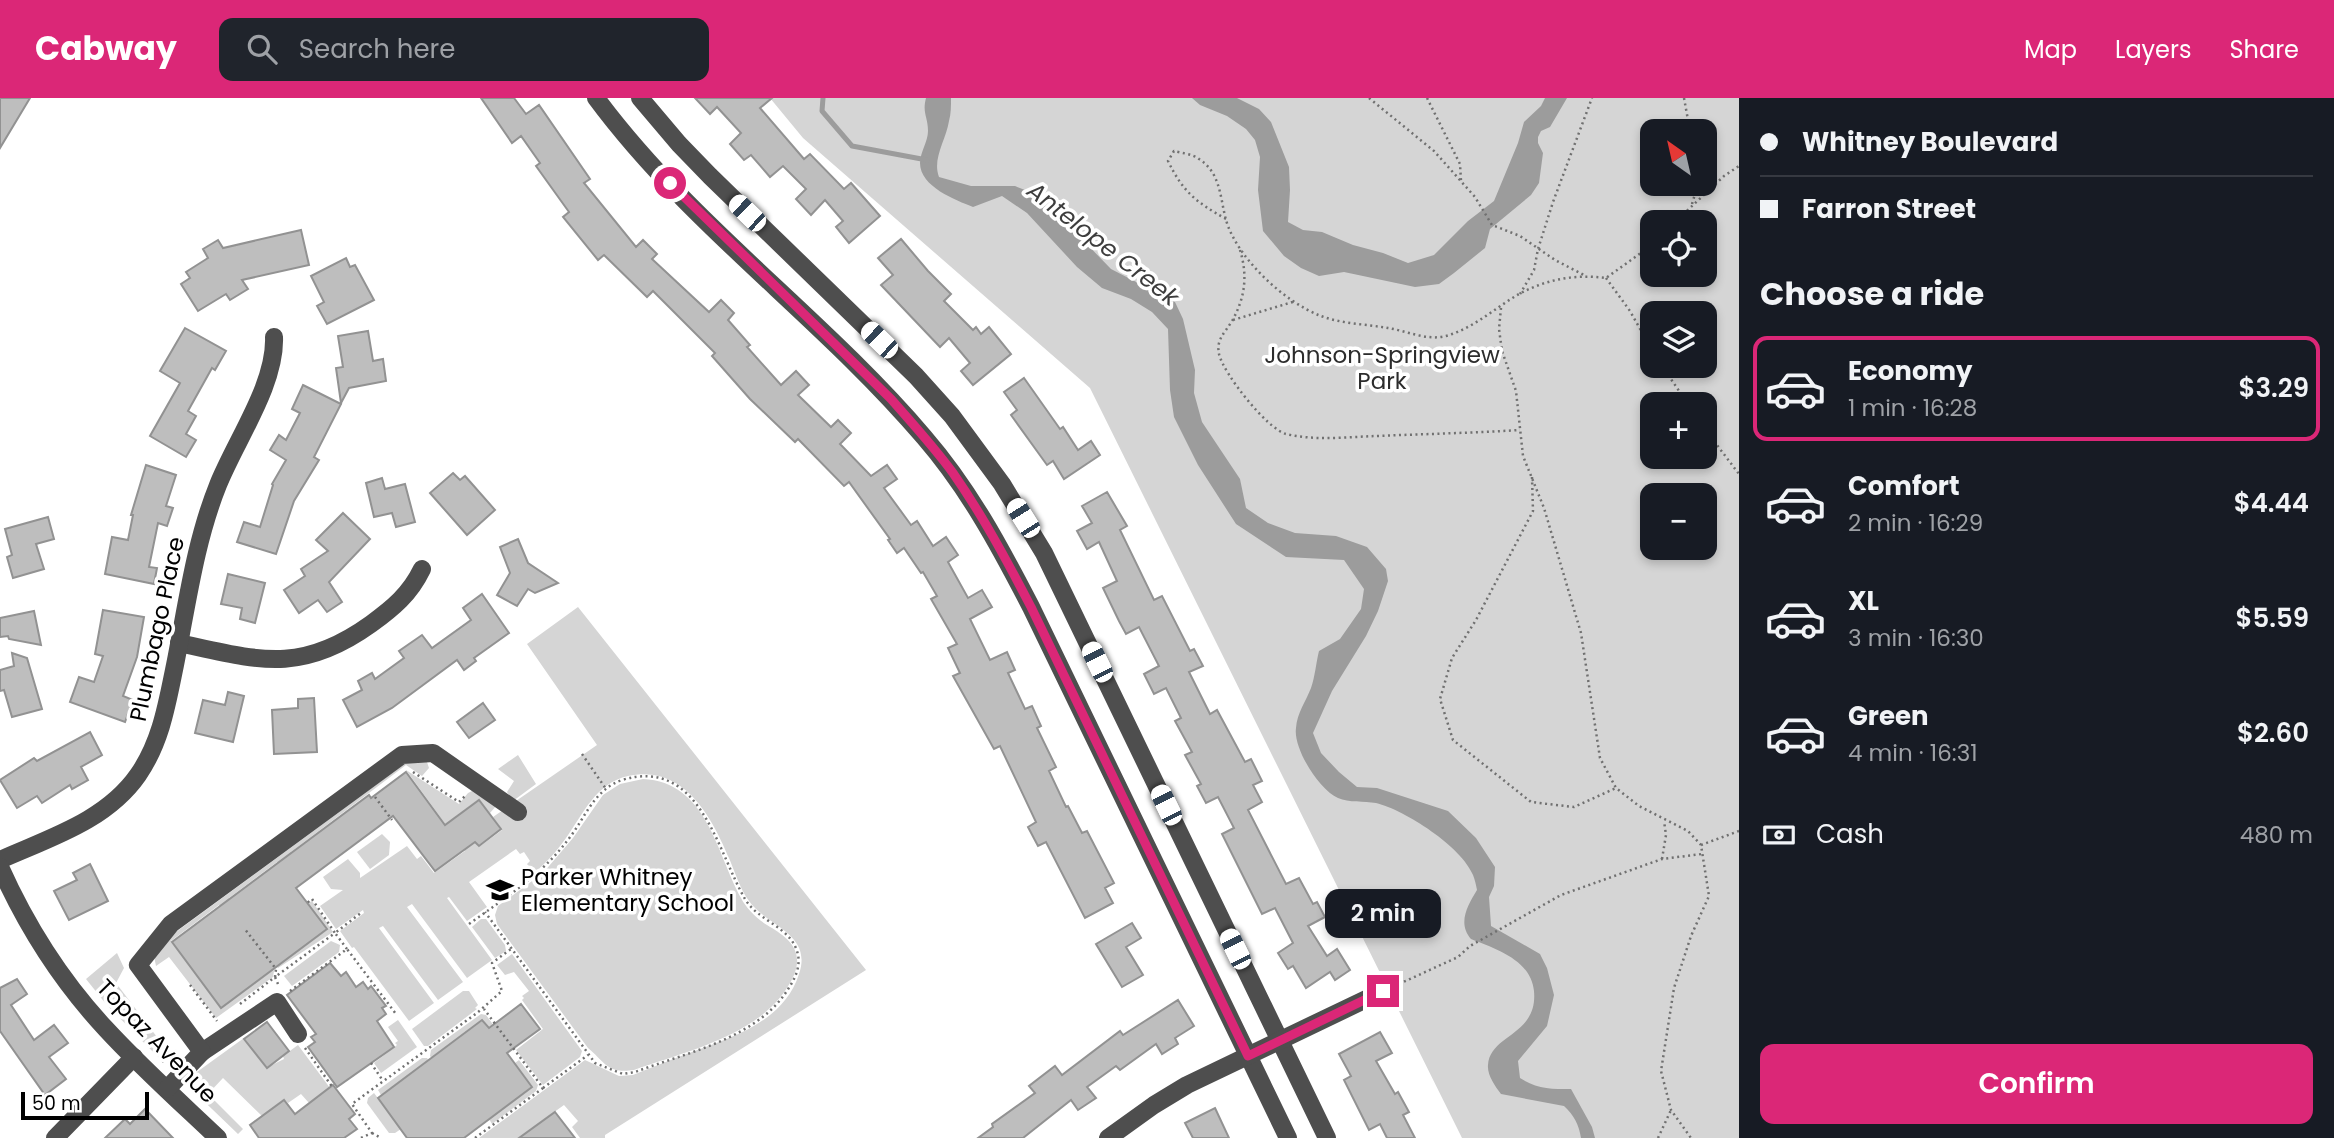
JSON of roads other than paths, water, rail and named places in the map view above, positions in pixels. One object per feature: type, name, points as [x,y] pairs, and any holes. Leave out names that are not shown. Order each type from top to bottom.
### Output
[{"type":"street","points":[[596,98],[626,136],[685,200],[891,399],[966,492],[994,536],[1031,607],[1288,1138]]},
{"type":"street","points":[[640,98],[710,176],[916,376],[951,416],[1002,484],[1050,566],[1327,1138]]},
{"type":"street","name":"Plumbago Place","points":[[0,860],[94,817],[111,805],[137,777],[158,739],[207,515],[222,474],[269,375],[274,355],[274,337]]},
{"type":"street","points":[[179,643],[255,659],[288,660],[316,654],[337,646],[395,607],[406,596],[422,569]]},
{"type":"street","points":[[197,1045],[138,965],[171,924],[402,755],[433,753],[518,812]]},
{"type":"street","name":"Topaz Avenue","points":[[0,867],[37,937],[70,985],[105,1028],[218,1138]]},
{"type":"street","points":[[1108,1138],[1187,1085],[1383,991]]},
{"type":"street","points":[[167,1089],[197,1045],[277,1002],[298,1034]]},
{"type":"street","points":[[55,1138],[134,1057]]},
{"type":"waterway","points":[[823,98],[822,111],[852,146],[927,160]]},
{"type":"place","name":"Parker Whitney Elementary School","points":[[500,890]]},
{"type":"water label","name":"Antelope Creek","points":[[1103,244]]},
{"type":"park label","name":"Johnson-Springview Park","points":[[1382,368]]}]
